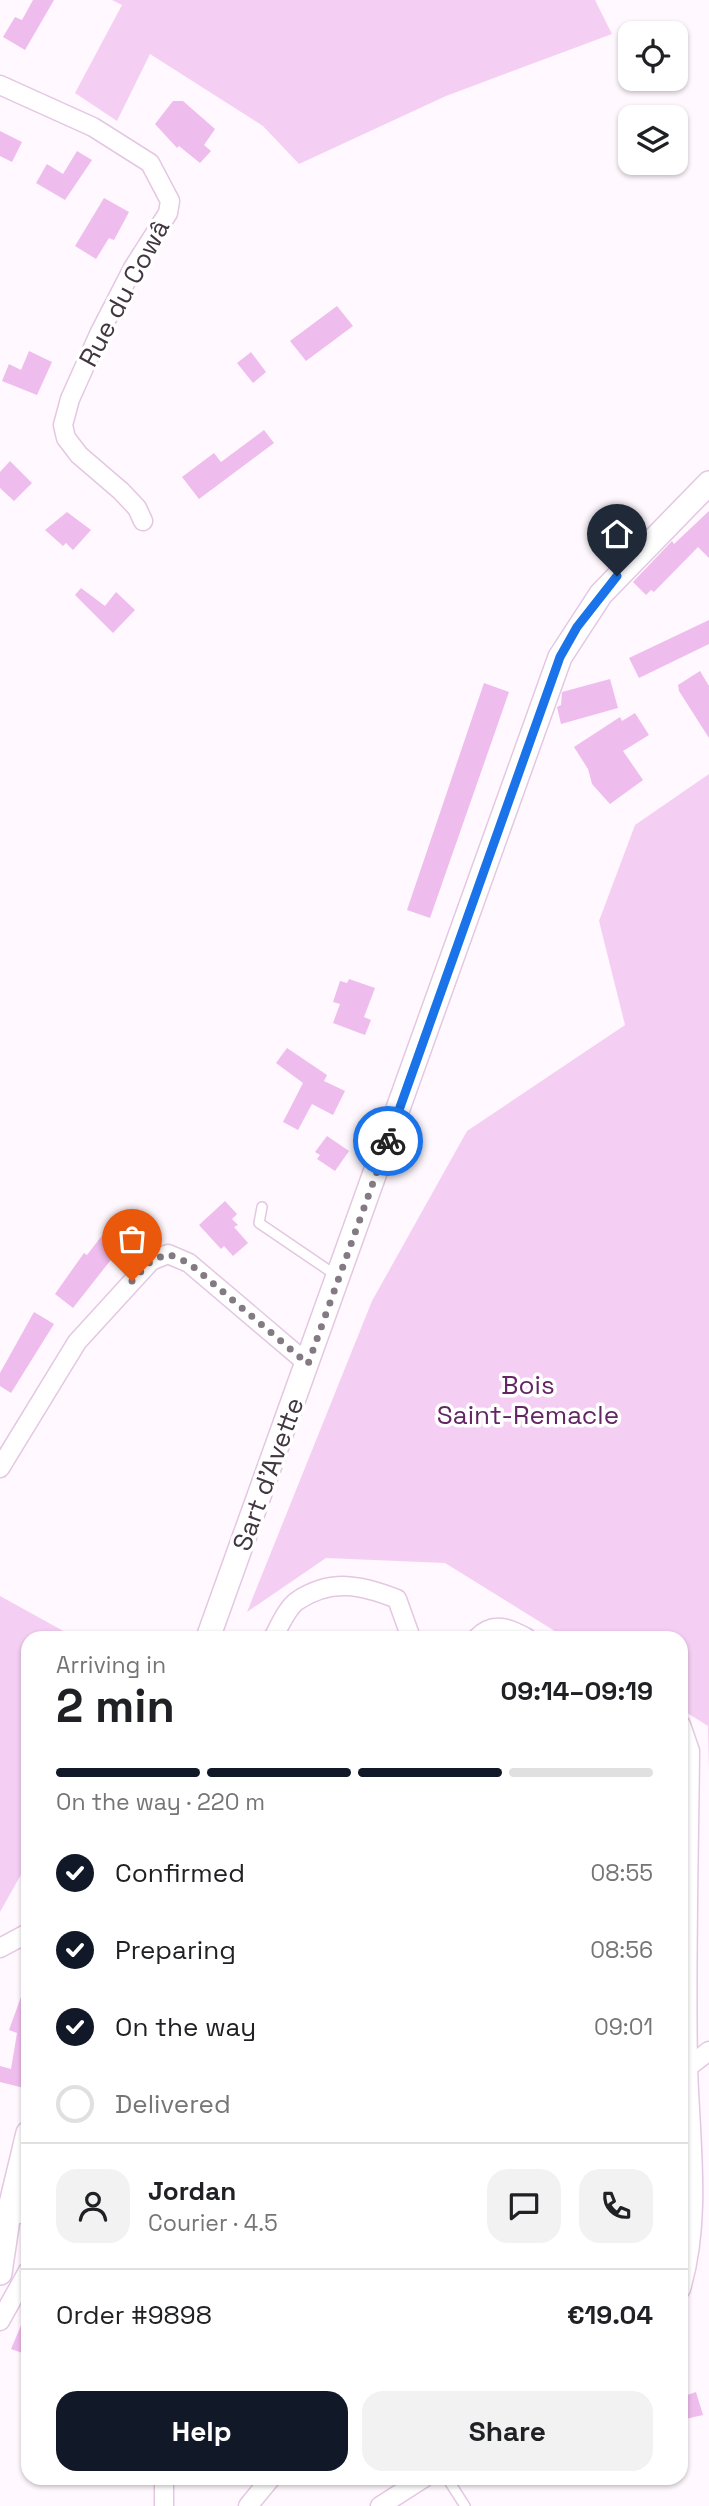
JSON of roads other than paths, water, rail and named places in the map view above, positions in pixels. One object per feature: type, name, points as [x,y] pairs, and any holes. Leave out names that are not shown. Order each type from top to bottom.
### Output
[{"type":"street","name":"Rue du Cowâ","points":[[0,85],[93,127],[150,163],[170,201],[168,213],[133,268],[100,332],[70,399],[63,425],[66,438],[79,455],[121,491],[137,508],[143,521]]},
{"type":"street","name":"Sart d'Avette","points":[[211,1631],[560,657],[601,594],[709,483]]},
{"type":"street","points":[[0,1468],[76,1342],[151,1261],[168,1254],[189,1263],[308,1364]]},
{"type":"street","points":[[277,1631],[296,1602],[331,1587],[364,1585],[397,1599],[408,1631]]},
{"type":"street","points":[[486,1631],[491,1627],[514,1631]]},
{"type":"street","points":[[688,1745],[688,1879]]},
{"type":"street","points":[[0,1948],[21,1937]]},
{"type":"street","points":[[688,2068],[709,2051]]},
{"type":"street","points":[[688,2107],[692,2157],[688,2264]]},
{"type":"street","points":[[0,2273],[19,2213],[21,2195]]},
{"type":"street","points":[[0,2321],[21,2284]]},
{"type":"street","points":[[164,2485],[164,2506]]},
{"type":"street","points":[[248,2506],[265,2485]]},
{"type":"street","points":[[380,2506],[413,2485]]},
{"type":"lane","points":[[262,1207],[259,1223],[338,1277]]},
{"type":"lane","points":[[452,2485],[465,2506]]},
{"type":"park label","name":"Bois Saint-Remacle","points":[[528,1400]]}]
